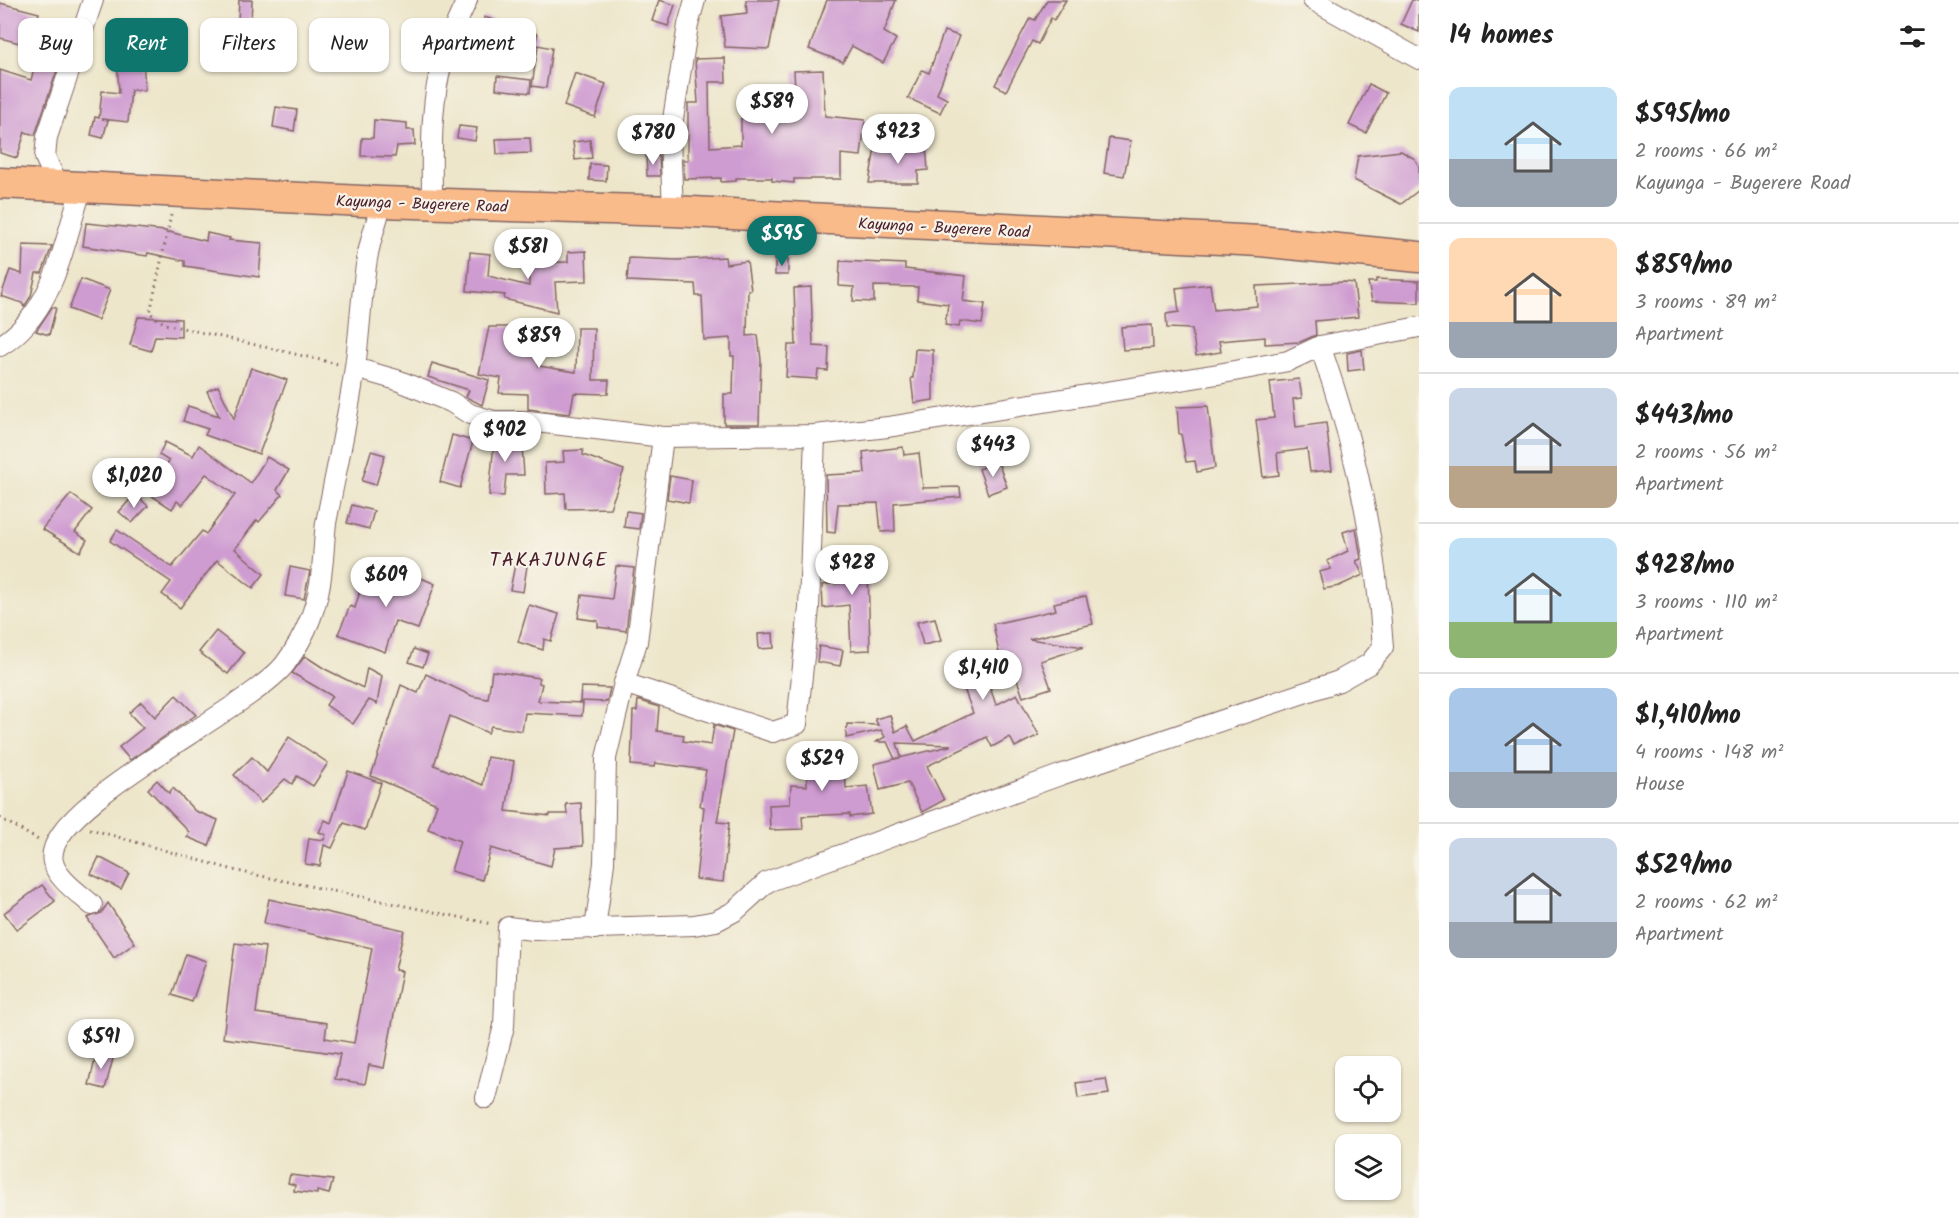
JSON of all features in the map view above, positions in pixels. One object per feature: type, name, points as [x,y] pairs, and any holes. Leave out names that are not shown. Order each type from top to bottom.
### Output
[{"type":"main road","name":"Kayunga - Bugerere Road","points":[[0,183],[382,202],[673,212],[1260,241],[1419,257]]},
{"type":"street","points":[[0,346],[15,337],[47,294],[63,254],[70,187],[45,157],[47,137],[93,0]]},
{"type":"street","points":[[432,204],[432,111],[436,87],[444,54],[467,0]]},
{"type":"street","points":[[673,212],[670,138],[688,25],[695,0]]},
{"type":"street","points":[[1313,0],[1419,59]]},
{"type":"street","points":[[92,905],[60,875],[53,863],[53,849],[68,822],[136,769],[261,687],[284,665],[307,628],[317,600],[325,529],[355,368],[367,258],[382,202]]},
{"type":"street","points":[[355,368],[397,380],[450,402],[470,414],[494,421],[528,421],[663,437],[815,435],[888,427],[1218,374],[1288,361],[1320,346],[1419,327]]},
{"type":"street","points":[[486,1098],[504,1026],[508,927],[595,929],[694,925],[716,921],[749,900],[767,882],[1060,776],[1339,681],[1369,664],[1383,646],[1378,577],[1342,408],[1320,346]]},
{"type":"street","points":[[624,683],[773,732],[797,724],[809,608],[815,435]]},
{"type":"street","points":[[595,929],[604,863],[606,758],[624,683],[637,642],[663,437]]},
{"type":"path","points":[[176,190],[150,313],[165,324],[355,368]]},
{"type":"path","points":[[0,818],[53,849]]},
{"type":"path","points":[[68,822],[237,871],[508,927]]},
{"type":"building","points":[[239,0],[252,0],[251,18],[238,18]]},
{"type":"building","points":[[659,0],[675,5],[668,26],[652,21]]},
{"type":"building","points":[[746,0],[779,0],[769,49],[725,47],[721,16],[747,13]]},
{"type":"building","points":[[827,0],[896,0],[884,32],[896,39],[883,63],[852,46],[843,62],[809,49]]},
{"type":"building","points":[[1047,0],[1066,0],[1054,20],[1051,18],[1038,44],[1032,41],[1006,91],[995,85],[1030,18],[1035,20]]},
{"type":"building","points":[[1412,0],[1419,0],[1419,32],[1401,24]]},
{"type":"building","points":[[0,3],[39,13],[38,18],[18,18],[18,43],[0,38]]},
{"type":"building","points":[[944,31],[959,36],[937,94],[947,99],[940,113],[908,98],[922,70],[929,73]]},
{"type":"building","points":[[538,45],[552,48],[546,88],[532,86],[534,72],[536,72]]},
{"type":"building","points":[[725,58],[726,82],[709,82],[710,147],[741,145],[741,118],[748,118],[748,106],[796,107],[794,71],[823,70],[825,116],[865,120],[861,156],[841,154],[841,179],[794,179],[794,183],[772,181],[772,178],[736,178],[736,181],[721,182],[721,178],[684,179],[683,160],[688,160],[688,103],[698,103],[695,59]]},
{"type":"building","points":[[0,70],[31,80],[33,72],[56,72],[35,135],[25,132],[17,158],[0,153]]},
{"type":"building","points":[[118,72],[144,72],[145,90],[131,90],[128,122],[102,119],[108,120],[103,138],[91,135],[95,117],[99,118],[102,91],[119,93]]},
{"type":"building","points":[[575,73],[606,84],[595,117],[564,106]]},
{"type":"building","points":[[497,76],[531,80],[530,93],[496,89]]},
{"type":"building","points":[[1369,84],[1386,93],[1366,133],[1349,125]]},
{"type":"building","points":[[276,107],[297,110],[294,131],[273,127]]},
{"type":"building","points":[[374,120],[407,123],[407,130],[414,130],[415,145],[397,146],[395,157],[361,156],[362,138],[373,138]]},
{"type":"building","points":[[459,126],[477,128],[475,141],[457,138]]},
{"type":"building","points":[[530,138],[531,153],[497,154],[496,139]]},
{"type":"building","points":[[1109,138],[1131,141],[1124,176],[1104,173]]},
{"type":"building","points":[[590,140],[592,158],[575,160],[573,142]]},
{"type":"building","points":[[926,146],[928,170],[918,171],[918,183],[869,183],[875,148]]},
{"type":"building","points":[[1401,151],[1415,159],[1419,167],[1419,190],[1401,204],[1354,180],[1358,156]]},
{"type":"building","points":[[646,156],[659,156],[660,176],[647,176]]},
{"type":"building","points":[[590,164],[607,165],[606,181],[589,180]]},
{"type":"building","points":[[86,223],[165,231],[206,241],[207,233],[230,238],[229,240],[262,243],[259,277],[185,266],[185,261],[148,253],[147,256],[83,246]]},
{"type":"building","points":[[23,245],[52,246],[42,273],[36,273],[31,296],[24,307],[22,303],[1,296],[10,270],[22,274]]},
{"type":"building","points":[[586,251],[587,281],[555,282],[557,312],[504,299],[505,295],[467,291],[470,252],[490,254],[488,276],[529,286],[529,263],[568,262],[568,252]]},
{"type":"building","points":[[725,257],[726,264],[747,261],[751,290],[748,290],[747,336],[758,335],[761,360],[759,424],[724,424],[724,394],[733,394],[734,356],[731,356],[731,338],[704,340],[702,296],[696,296],[695,284],[627,281],[629,258],[677,260]]},
{"type":"building","points":[[775,259],[788,259],[788,275],[775,275]]},
{"type":"building","points":[[840,261],[905,264],[905,269],[966,276],[963,301],[985,304],[982,324],[960,321],[959,327],[945,325],[948,304],[917,300],[918,287],[874,286],[874,302],[853,301],[854,287],[839,286]]},
{"type":"building","points":[[81,279],[110,290],[98,320],[69,309]]},
{"type":"building","points":[[1376,279],[1419,281],[1419,303],[1372,301],[1368,282],[1376,282]]},
{"type":"building","points":[[1354,283],[1358,317],[1315,321],[1316,335],[1300,342],[1265,344],[1265,337],[1219,341],[1221,352],[1196,356],[1192,329],[1167,328],[1166,314],[1179,312],[1176,288],[1210,284],[1214,310],[1257,306],[1256,286]]},
{"type":"building","points":[[811,287],[813,346],[829,347],[828,371],[818,370],[817,379],[786,377],[788,345],[796,345],[794,288]]},
{"type":"building","points":[[52,307],[56,308],[49,335],[36,331]]},
{"type":"building","points":[[138,317],[181,319],[181,337],[155,336],[151,351],[130,345]]},
{"type":"building","points":[[1152,325],[1153,348],[1123,350],[1121,327]]},
{"type":"building","points":[[489,327],[539,327],[539,366],[576,372],[577,328],[594,328],[593,380],[609,380],[608,394],[574,393],[570,414],[528,409],[528,394],[499,393],[501,378],[479,374]]},
{"type":"building","points":[[915,349],[933,350],[933,400],[914,403],[911,378],[913,378]]},
{"type":"building","points":[[1362,350],[1364,369],[1348,371],[1347,353]]},
{"type":"building","points":[[432,363],[489,380],[482,405],[466,397],[469,390],[428,377]]},
{"type":"building","points":[[251,368],[287,380],[259,454],[205,435],[208,429],[183,421],[188,406],[219,416],[207,391],[218,386],[234,419]]},
{"type":"building","points":[[1299,379],[1302,398],[1293,399],[1296,427],[1326,423],[1332,470],[1310,472],[1307,449],[1277,453],[1279,475],[1263,477],[1256,420],[1274,418],[1270,382]]},
{"type":"building","points":[[1208,406],[1215,468],[1197,472],[1195,461],[1186,462],[1181,434],[1179,434],[1177,407]]},
{"type":"building","points":[[495,433],[510,433],[508,446],[522,446],[524,475],[506,475],[504,496],[489,495]]},
{"type":"building","points":[[452,435],[473,441],[460,488],[440,482]]},
{"type":"building","points":[[165,442],[193,456],[199,445],[251,483],[267,457],[289,470],[277,490],[282,495],[259,522],[257,520],[235,549],[264,574],[253,588],[217,560],[180,608],[162,594],[171,582],[110,541],[117,530],[172,567],[202,531],[206,534],[235,495],[206,474],[182,505],[177,501],[172,509],[146,492],[169,461],[159,455]]},
{"type":"building","points":[[903,447],[904,455],[919,453],[923,488],[960,487],[961,497],[894,503],[895,531],[881,532],[878,503],[838,504],[835,533],[827,532],[826,475],[865,473],[863,452]]},
{"type":"building","points":[[583,450],[583,455],[624,470],[610,508],[566,509],[565,493],[546,494],[545,463],[564,462],[563,451]]},
{"type":"building","points":[[371,451],[385,455],[376,485],[362,481]]},
{"type":"building","points":[[998,462],[1007,487],[988,494],[979,469]]},
{"type":"building","points":[[670,476],[692,480],[689,503],[667,499]]},
{"type":"building","points":[[71,494],[92,510],[75,532],[87,540],[80,552],[42,529]]},
{"type":"building","points":[[135,494],[148,506],[132,523],[119,512]]},
{"type":"building","points":[[352,505],[374,511],[369,529],[347,523]]},
{"type":"building","points":[[626,511],[641,513],[639,529],[624,527]]},
{"type":"building","points":[[1356,528],[1361,559],[1356,561],[1363,575],[1339,586],[1324,589],[1319,572],[1331,569],[1327,561],[1348,551],[1343,532]]},
{"type":"building","points":[[863,549],[864,569],[868,569],[870,650],[851,651],[849,605],[823,608],[822,585],[840,583],[836,553]]},
{"type":"building","points":[[515,564],[527,566],[523,592],[510,590]]},
{"type":"building","points":[[616,566],[634,568],[626,631],[598,627],[598,621],[578,618],[582,595],[612,599]]},
{"type":"building","points":[[290,567],[310,571],[304,599],[285,596]]},
{"type":"building","points":[[366,570],[399,578],[403,570],[435,584],[418,629],[395,621],[385,652],[338,634],[350,606],[355,608]]},
{"type":"building","points":[[1086,596],[1093,624],[1029,639],[1084,647],[1041,661],[1051,688],[1023,697],[1012,665],[986,675],[996,705],[1017,694],[1039,735],[1015,747],[1010,737],[992,747],[987,737],[927,766],[944,800],[922,812],[908,783],[880,790],[874,764],[950,746],[950,745],[897,743],[901,757],[895,759],[887,742],[876,742],[885,737],[881,730],[846,738],[847,724],[878,725],[875,719],[890,715],[895,732],[907,726],[915,741],[973,713],[963,686],[969,683],[963,667],[999,653],[993,624],[1056,610],[1054,603]]},
{"type":"building","points":[[529,605],[559,614],[551,641],[544,639],[543,650],[518,642]]},
{"type":"building","points":[[935,618],[941,641],[923,645],[917,622]]},
{"type":"building","points":[[216,631],[244,653],[228,674],[199,652]]},
{"type":"building","points":[[773,633],[774,648],[759,649],[758,634]]},
{"type":"building","points":[[819,646],[843,650],[840,666],[817,662]]},
{"type":"building","points":[[414,649],[428,654],[423,667],[409,662]]},
{"type":"building","points":[[305,656],[363,688],[367,668],[382,676],[377,704],[369,700],[353,724],[326,705],[332,696],[292,673]]},
{"type":"building","points":[[492,671],[539,678],[539,683],[542,684],[538,701],[583,703],[582,716],[525,713],[522,731],[491,726],[488,733],[450,716],[434,765],[483,785],[487,757],[514,761],[506,811],[550,816],[550,814],[567,814],[566,804],[581,803],[583,846],[555,848],[551,866],[491,848],[482,880],[451,871],[460,841],[428,829],[437,804],[371,776],[401,685],[418,693],[426,674],[472,696],[488,699]]},
{"type":"building","points":[[581,687],[610,688],[607,702],[580,701]]},
{"type":"building","points":[[176,695],[196,715],[130,760],[119,747],[143,728],[129,713],[141,702],[155,717]]},
{"type":"building","points":[[638,700],[659,707],[657,731],[684,735],[683,741],[711,745],[714,725],[733,731],[717,822],[729,823],[723,882],[696,879],[704,807],[700,806],[706,770],[655,763],[654,767],[631,765],[633,711],[637,711]]},
{"type":"building","points":[[289,737],[328,763],[313,786],[297,776],[292,784],[285,779],[261,803],[234,775],[252,757],[267,772]]},
{"type":"building","points":[[844,745],[846,788],[868,786],[872,814],[850,817],[850,814],[802,816],[803,829],[770,830],[769,805],[790,804],[791,785],[807,786],[807,746]]},
{"type":"building","points":[[348,771],[381,783],[365,830],[344,823],[332,848],[324,845],[320,866],[305,864],[309,838],[324,840],[326,835],[319,832],[325,820],[331,823]]},
{"type":"building","points":[[157,780],[169,793],[173,788],[195,811],[218,820],[209,846],[187,837],[189,832],[148,789]]},
{"type":"building","points":[[99,857],[129,873],[121,889],[91,874]]},
{"type":"building","points":[[42,885],[55,901],[17,930],[4,913]]},
{"type":"building","points":[[269,899],[404,930],[395,970],[402,971],[384,1068],[369,1065],[365,1084],[335,1079],[340,1054],[223,1038],[235,943],[265,947],[256,1013],[327,1023],[325,1038],[354,1043],[372,948],[264,923]]},
{"type":"building","points":[[108,903],[135,943],[114,958],[87,918],[101,913]]},
{"type":"building","points":[[186,954],[206,961],[192,1002],[172,995]]},
{"type":"building","points":[[97,1051],[114,1055],[105,1089],[89,1085]]},
{"type":"building","points":[[1106,1079],[1109,1094],[1078,1098],[1076,1083]]},
{"type":"building","points":[[290,1175],[333,1180],[329,1194],[317,1191],[317,1194],[294,1191],[295,1185],[288,1183]]},
{"type":"district","name":"TAKAJUNGE","points":[[549,559]]}]
